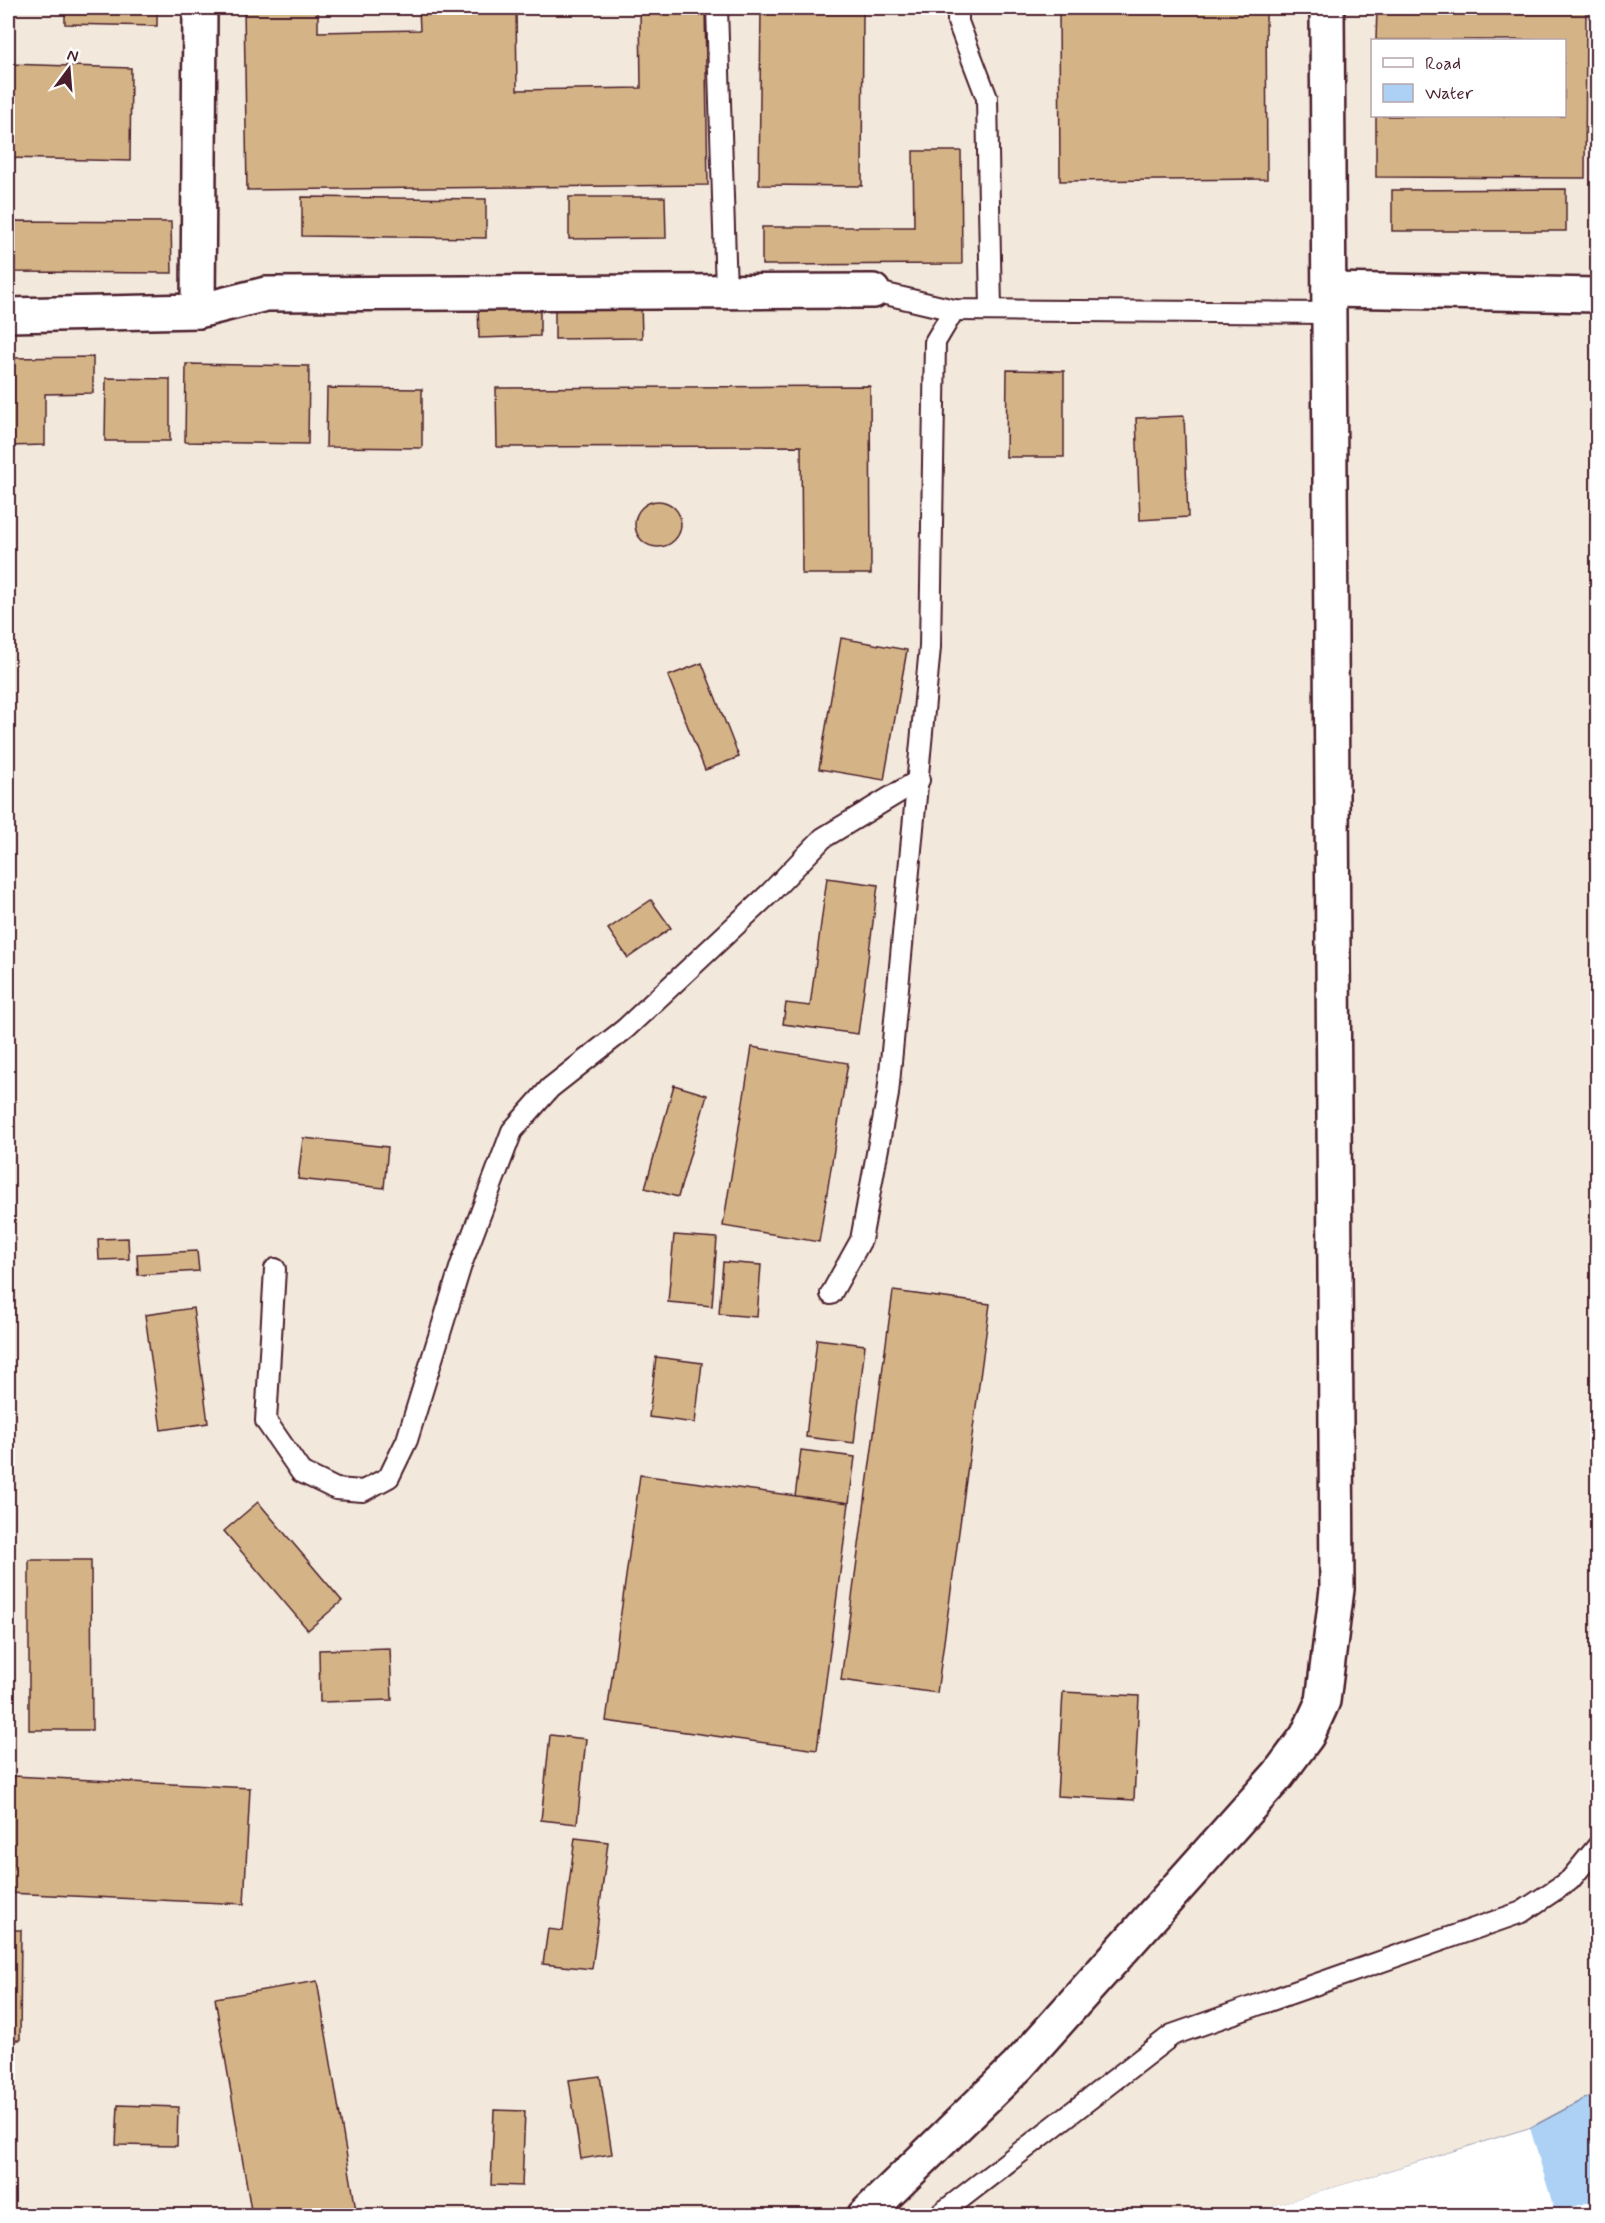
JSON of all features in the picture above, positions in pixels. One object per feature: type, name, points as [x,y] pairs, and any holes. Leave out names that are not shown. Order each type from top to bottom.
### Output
[{"type":"street","points":[[198,311],[200,8]]},
{"type":"street","points":[[864,2216],[1018,2066],[1270,1784],[1307,1736],[1323,1701],[1337,1589],[1327,8]]},
{"type":"street","points":[[8,315],[198,311],[266,294],[873,291]]},
{"type":"street","points":[[1329,302],[1598,295]]},
{"type":"lane","points":[[717,8],[726,291]]},
{"type":"lane","points":[[958,8],[958,22],[987,98],[991,310]]},
{"type":"lane","points":[[873,291],[954,310],[1329,302]]},
{"type":"lane","points":[[831,1294],[861,1240],[888,1094],[930,647],[936,342],[954,310]]},
{"type":"lane","points":[[275,1269],[266,1421],[301,1472],[336,1489],[363,1491],[389,1477],[407,1440],[461,1264],[512,1131],[550,1088],[625,1029],[770,893],[823,838],[919,780]]},
{"type":"lane","points":[[938,2216],[1172,2035],[1522,1912],[1570,1880],[1598,1846]]},
{"type":"shaded area","points":[[8,8],[1597,8],[1597,2092],[1530,2128],[1243,2215],[8,2216]]},
{"type":"water","points":[[1597,2092],[1597,2215],[1243,2216],[1530,2128]]},
{"type":"pier","points":[[1530,2128],[1555,2212],[1597,2200],[1597,2215],[1243,2215]]},
{"type":"building","points":[[65,8],[157,8],[157,26],[65,24]]},
{"type":"building","points":[[244,8],[318,8],[318,32],[420,30],[419,8],[516,8],[517,90],[641,88],[640,8],[705,8],[708,185],[247,190]]},
{"type":"building","points":[[761,8],[863,8],[862,186],[759,185]]},
{"type":"building","points":[[1059,8],[1266,8],[1267,179],[1060,181]]},
{"type":"building","points":[[1377,8],[1586,8],[1585,178],[1376,177],[1376,117],[1566,117],[1566,39],[1376,39]]},
{"type":"building","points":[[8,64],[131,68],[130,161],[8,158]]},
{"type":"building","points":[[913,151],[961,151],[962,264],[762,265],[762,227],[914,227]]},
{"type":"building","points":[[1566,189],[1566,231],[1392,231],[1392,190]]},
{"type":"building","points":[[302,197],[486,199],[486,238],[302,236]]},
{"type":"building","points":[[569,197],[665,197],[666,238],[569,239]]},
{"type":"building","points":[[8,221],[171,222],[172,273],[8,272]]},
{"type":"building","points":[[641,302],[642,338],[555,339],[555,303]]},
{"type":"building","points":[[540,303],[540,336],[479,338],[478,304]]},
{"type":"building","points":[[93,357],[93,393],[45,394],[45,445],[8,446],[8,358]]},
{"type":"building","points":[[186,364],[309,366],[308,444],[185,442]]},
{"type":"building","points":[[1007,370],[1064,371],[1064,457],[1006,457]]},
{"type":"building","points":[[106,378],[170,379],[170,441],[105,441]]},
{"type":"building","points":[[870,386],[871,574],[802,574],[801,446],[497,447],[496,388]]},
{"type":"building","points":[[327,388],[422,389],[422,448],[326,447]]},
{"type":"building","points":[[1184,416],[1188,517],[1140,520],[1136,418]]},
{"type":"building","points":[[663,501],[675,507],[680,515],[680,533],[675,541],[667,546],[653,547],[645,544],[638,537],[635,519],[638,511],[645,504]]},
{"type":"building","points":[[841,638],[907,650],[884,780],[819,769]]},
{"type":"building","points":[[702,663],[739,757],[705,770],[668,676]]},
{"type":"building","points":[[827,878],[878,885],[858,1034],[783,1024],[786,1003],[810,1006]]},
{"type":"building","points":[[651,900],[671,928],[628,958],[608,929]]},
{"type":"building","points":[[752,1047],[848,1063],[819,1242],[723,1226]]},
{"type":"building","points":[[674,1085],[707,1095],[678,1197],[645,1188]]},
{"type":"building","points":[[303,1138],[388,1147],[384,1188],[298,1179]]},
{"type":"building","points":[[674,1235],[717,1238],[712,1306],[668,1302]]},
{"type":"building","points":[[128,1238],[129,1259],[99,1260],[98,1239]]},
{"type":"building","points":[[197,1251],[199,1271],[138,1275],[137,1254]]},
{"type":"building","points":[[723,1262],[761,1265],[757,1317],[719,1314]]},
{"type":"building","points":[[893,1291],[990,1304],[937,1693],[841,1680]]},
{"type":"building","points":[[193,1308],[208,1423],[161,1430],[145,1315]]},
{"type":"building","points":[[817,1339],[865,1345],[854,1443],[806,1437]]},
{"type":"building","points":[[656,1357],[702,1363],[695,1423],[649,1417]]},
{"type":"building","points":[[801,1450],[855,1457],[849,1503],[795,1497]]},
{"type":"building","points":[[640,1475],[849,1503],[817,1750],[606,1721]]},
{"type":"building","points":[[258,1502],[342,1601],[308,1630],[224,1531]]},
{"type":"building","points":[[29,1560],[91,1560],[92,1730],[29,1730]]},
{"type":"building","points":[[390,1648],[392,1700],[320,1702],[319,1650]]},
{"type":"building","points":[[1063,1692],[1139,1696],[1134,1800],[1057,1796]]},
{"type":"building","points":[[550,1735],[586,1739],[577,1824],[541,1820]]},
{"type":"building","points":[[13,1776],[250,1788],[244,1904],[8,1893]]},
{"type":"building","points":[[575,1838],[608,1842],[592,1969],[543,1964],[548,1929],[563,1931]]},
{"type":"building","points":[[8,1930],[21,1930],[20,2040],[8,2040]]},
{"type":"building","points":[[317,1981],[357,2216],[252,2216],[215,1998]]},
{"type":"building","points":[[600,2076],[612,2154],[581,2159],[569,2080]]},
{"type":"building","points":[[118,2105],[178,2107],[177,2146],[116,2145]]},
{"type":"building","points":[[494,2110],[525,2111],[522,2186],[491,2185]]}]
